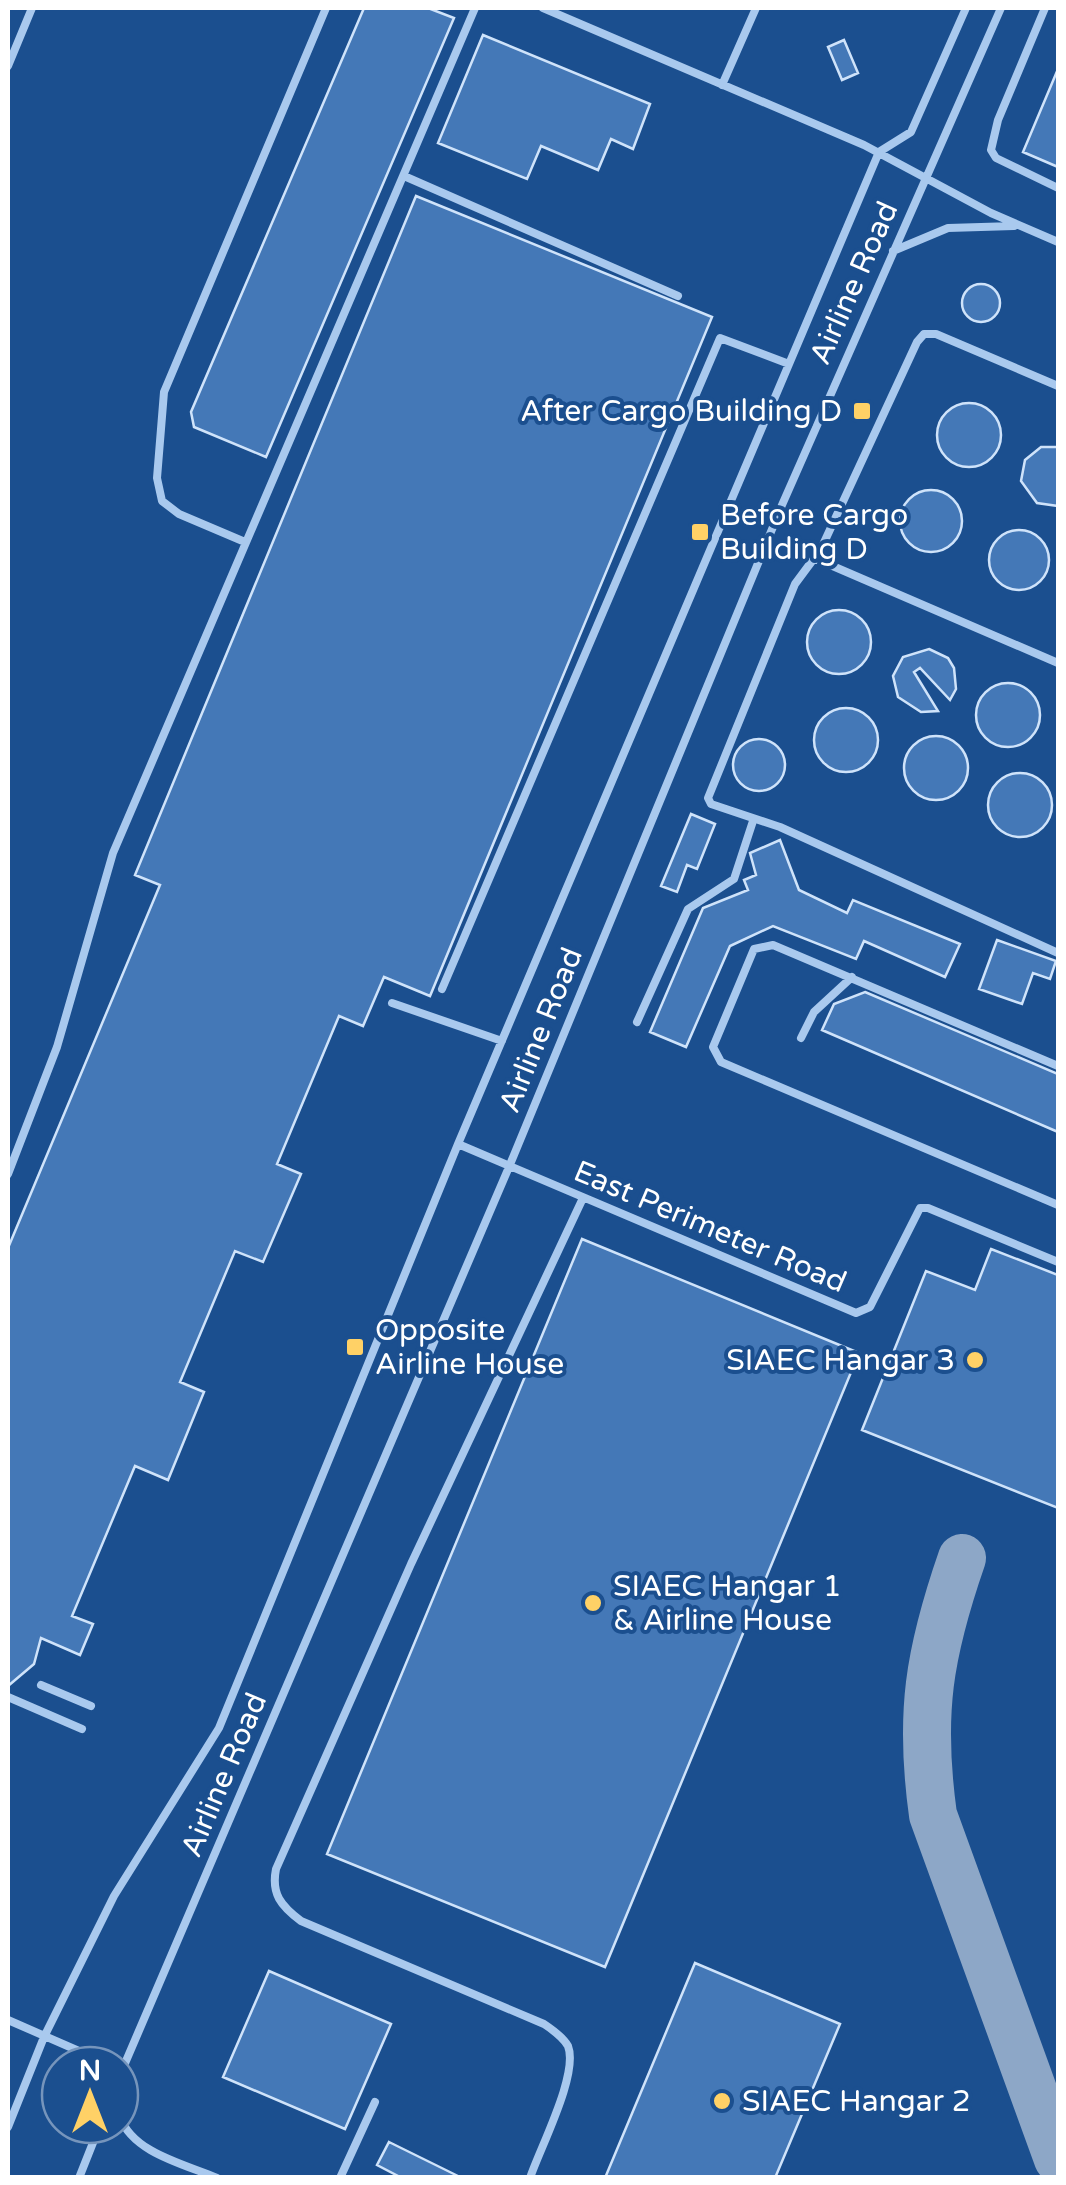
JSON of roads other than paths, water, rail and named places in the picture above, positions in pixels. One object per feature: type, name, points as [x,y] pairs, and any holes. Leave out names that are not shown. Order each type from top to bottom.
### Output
[{"type":"lane","points":[[8,66],[32,8]]},
{"type":"lane","points":[[245,542],[180,514],[162,501],[157,478],[162,406],[326,8]]},
{"type":"lane","points":[[8,1174],[57,1048],[101,883],[475,8]]},
{"type":"lane","points":[[543,8],[878,152],[1058,242]]},
{"type":"lane","points":[[722,85],[756,8]]},
{"type":"lane","name":"Airline Road","points":[[8,2127],[44,2037],[114,1896],[219,1728],[458,1144],[878,152],[911,132],[966,8]]},
{"type":"lane","name":"Airline Road","points":[[132,2045],[509,1167],[891,252],[1001,8]]},
{"type":"lane","points":[[1045,8],[998,120],[992,150],[996,158],[1058,188]]},
{"type":"lane","points":[[404,176],[678,296]]},
{"type":"lane","points":[[891,252],[918,237],[948,228],[1024,227]]},
{"type":"lane","points":[[1058,386],[936,334],[924,334],[814,558],[795,584],[708,798],[710,804],[780,827],[1058,954]]},
{"type":"lane","points":[[442,989],[720,338],[789,364]]},
{"type":"lane","points":[[814,558],[1058,663]]},
{"type":"lane","points":[[638,1022],[688,909],[734,879],[753,821]]},
{"type":"lane","points":[[1058,1066],[773,945],[754,948],[713,1047],[714,1056],[1058,1204]]},
{"type":"lane","points":[[801,1038],[814,1012],[852,977]]},
{"type":"lane","points":[[392,1003],[442,1017],[502,1042]]},
{"type":"lane","name":"East Perimeter Road","points":[[458,1144],[856,1312],[870,1307],[920,1208],[1058,1262]]},
{"type":"lane","points":[[530,2178],[569,2078],[568,2047],[561,2037],[544,2024],[302,1921],[284,1909],[273,1886],[276,1869],[411,1564],[583,1198]]},
{"type":"lane","points":[[41,1685],[91,1706]]},
{"type":"lane","points":[[8,1696],[82,1729]]},
{"type":"lane","points":[[8,2020],[63,2045]]},
{"type":"lane","points":[[340,2178],[375,2102]]},
{"type":"lane","points":[[140,2144],[216,2178]]},
{"type":"lane","points":[[78,2178],[92,2145]]},
{"type":"place","name":"After Cargo Building D","points":[[862,411]]},
{"type":"place","name":"Before Cargo Building D","points":[[700,532]]},
{"type":"place","name":"Opposite Airline House","points":[[355,1347]]},
{"type":"place","name":"SIAEC Hangar 3","points":[[975,1360]]},
{"type":"place","name":"SIAEC Hangar 1 & Airline House","points":[[593,1603]]},
{"type":"place","name":"SIAEC Hangar 2","points":[[722,2101]]}]
